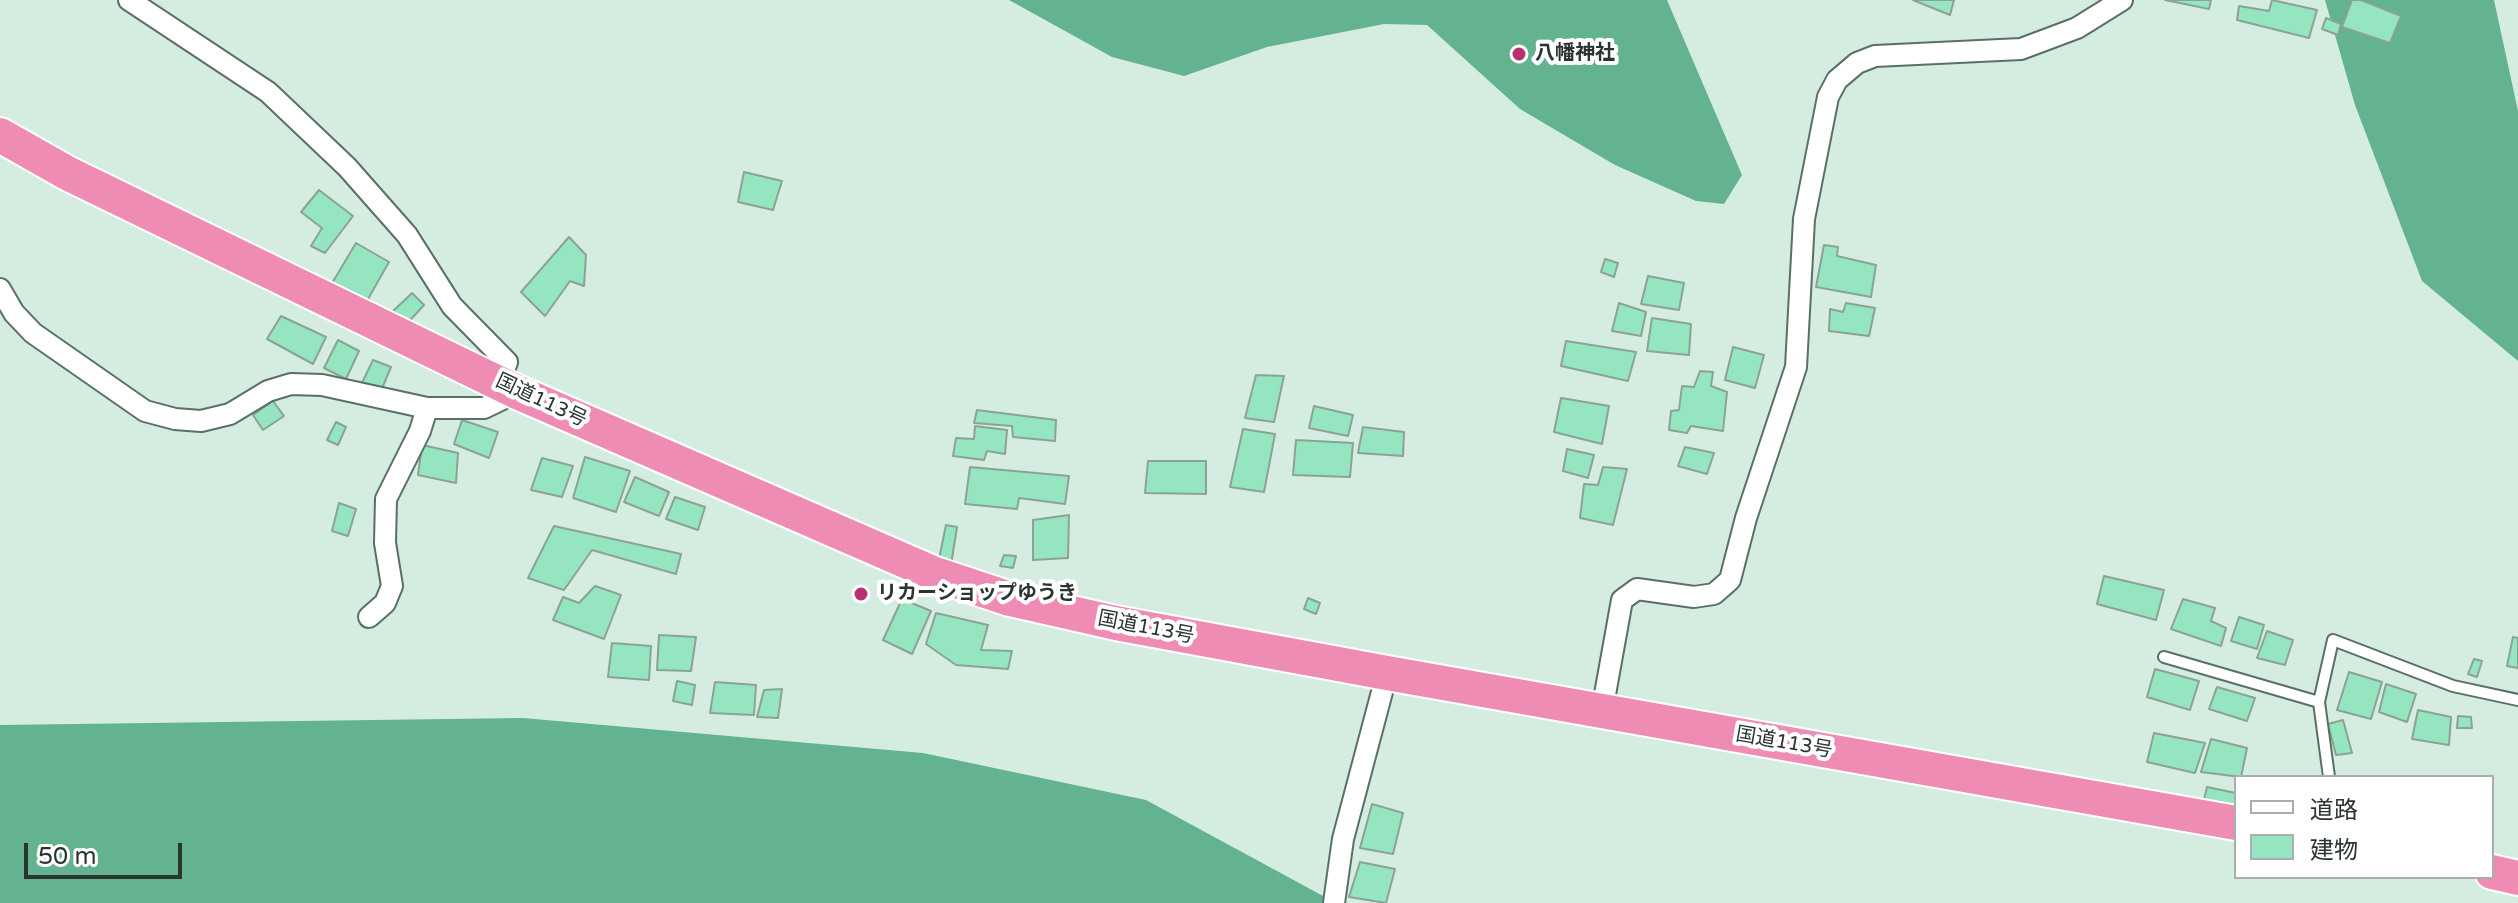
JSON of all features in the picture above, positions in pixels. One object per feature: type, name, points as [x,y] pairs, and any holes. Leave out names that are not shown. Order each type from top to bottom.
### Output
[{"type":"highway","name":"国道113号","points":[[0,135],[67,173],[508,387],[965,584],[1116,623],[2234,823]]},
{"type":"highway","points":[[2494,872],[2518,878]]},
{"type":"street","points":[[0,289],[14,313],[33,333],[145,411],[201,421],[230,414],[268,391],[291,384],[322,385],[427,408],[484,408],[508,387],[507,362],[452,306],[407,235],[347,167],[268,92],[129,0]]},
{"type":"street","points":[[1602,711],[1622,600],[1637,589],[1694,597],[1714,594],[1730,580],[1746,518],[1796,367],[1804,219],[1828,97],[1837,80],[1857,63],[1875,56],[2021,49],[2077,28],[2122,0]]},
{"type":"street","points":[[369,617],[385,603],[392,586],[385,543],[386,499],[420,431],[427,408]]},
{"type":"street","points":[[1334,903],[1343,839],[1387,673]]},
{"type":"lane","points":[[2329,775],[2319,702],[2333,640],[2453,686],[2518,700]]},
{"type":"lane","points":[[2164,657],[2319,702]]},
{"type":"green space","points":[[1009,0],[1667,0],[1742,175],[1724,204],[1696,201],[1615,165],[1520,109],[1427,25],[1384,24],[1267,47],[1184,76],[1112,57]]},
{"type":"green space","points":[[2325,0],[2494,0],[2518,111],[2518,361],[2422,281],[2355,105]]},
{"type":"green space","points":[[523,718],[923,753],[1146,800],[1336,903],[0,903],[0,725]]},
{"type":"building","points":[[1913,0],[1954,0],[1950,15]]},
{"type":"building","points":[[2165,0],[2211,0],[2209,9]]},
{"type":"building","points":[[2272,0],[2317,10],[2309,38],[2237,20],[2239,6],[2269,11]]},
{"type":"building","points":[[2352,0],[2361,0],[2401,16],[2390,43],[2342,27]]},
{"type":"building","points":[[2326,18],[2341,24],[2338,35],[2322,29]]},
{"type":"building","points":[[744,172],[782,181],[773,210],[738,202]]},
{"type":"building","points":[[319,190],[353,216],[325,253],[311,246],[322,228],[301,212]]},
{"type":"building","points":[[569,237],[586,255],[584,286],[570,281],[545,316],[521,292]]},
{"type":"building","points":[[356,243],[389,262],[359,315],[325,295]]},
{"type":"building","points":[[1824,245],[1838,247],[1837,256],[1876,265],[1871,297],[1816,287]]},
{"type":"building","points":[[1605,259],[1618,263],[1614,277],[1601,272]]},
{"type":"building","points":[[1648,276],[1684,283],[1679,310],[1641,304]]},
{"type":"building","points":[[412,293],[424,305],[404,327],[390,314]]},
{"type":"building","points":[[1619,303],[1646,312],[1641,336],[1612,331]]},
{"type":"building","points":[[1846,303],[1875,308],[1869,336],[1829,331],[1830,309],[1843,312]]},
{"type":"building","points":[[281,316],[326,337],[313,364],[267,339]]},
{"type":"building","points":[[1652,318],[1691,324],[1689,355],[1647,351]]},
{"type":"building","points":[[338,340],[359,351],[346,379],[324,368]]},
{"type":"building","points":[[1566,341],[1636,352],[1628,381],[1561,366]]},
{"type":"building","points":[[1733,347],[1764,355],[1755,388],[1725,380]]},
{"type":"building","points":[[373,360],[391,367],[381,391],[361,385]]},
{"type":"building","points":[[1700,371],[1713,372],[1711,386],[1727,392],[1723,431],[1691,426],[1687,433],[1669,430],[1671,411],[1679,410],[1682,386],[1694,387]]},
{"type":"building","points":[[1256,375],[1284,376],[1274,422],[1245,418]]},
{"type":"building","points":[[1561,398],[1609,406],[1602,444],[1554,432]]},
{"type":"building","points":[[273,401],[284,416],[263,430],[253,415]]},
{"type":"building","points":[[1314,406],[1353,415],[1348,436],[1309,428]]},
{"type":"building","points":[[977,410],[1056,420],[1055,441],[1013,437],[1012,426],[974,423]]},
{"type":"building","points":[[462,420],[498,432],[489,458],[454,444]]},
{"type":"building","points":[[336,422],[346,427],[338,445],[327,440]]},
{"type":"building","points":[[975,426],[1007,430],[1005,454],[987,451],[984,460],[953,456],[956,438],[974,439]]},
{"type":"building","points":[[1363,427],[1404,432],[1403,456],[1358,453]]},
{"type":"building","points":[[1243,429],[1275,434],[1264,492],[1230,487]]},
{"type":"building","points":[[1296,440],[1353,443],[1350,477],[1293,475]]},
{"type":"building","points":[[422,445],[458,453],[456,483],[418,475]]},
{"type":"building","points":[[1685,447],[1714,453],[1707,474],[1678,466]]},
{"type":"building","points":[[1567,449],[1594,455],[1588,478],[1563,471]]},
{"type":"building","points":[[585,457],[630,471],[616,512],[573,498]]},
{"type":"building","points":[[542,458],[573,466],[562,497],[531,490]]},
{"type":"building","points":[[1148,461],[1206,461],[1206,494],[1145,493]]},
{"type":"building","points":[[970,467],[1069,476],[1065,504],[1019,498],[1017,509],[965,504]]},
{"type":"building","points":[[1603,467],[1627,469],[1613,525],[1580,518],[1584,484],[1598,485]]},
{"type":"building","points":[[635,477],[669,492],[659,516],[624,502]]},
{"type":"building","points":[[675,497],[705,507],[698,530],[666,519]]},
{"type":"building","points":[[339,503],[356,509],[348,536],[332,531]]},
{"type":"building","points":[[1069,515],[1068,558],[1033,560],[1033,520]]},
{"type":"building","points":[[946,525],[957,527],[951,565],[938,564]]},
{"type":"building","points":[[554,526],[681,554],[676,574],[592,550],[564,590],[528,578]]},
{"type":"building","points":[[1004,555],[1016,556],[1013,568],[1000,566]]},
{"type":"building","points":[[2104,576],[2164,590],[2156,620],[2097,604]]},
{"type":"building","points":[[595,586],[621,595],[604,639],[553,620],[563,597],[579,603]]},
{"type":"building","points":[[1308,598],[1320,603],[1316,614],[1304,609]]},
{"type":"building","points":[[902,599],[931,611],[912,654],[883,640]]},
{"type":"building","points":[[2183,599],[2215,608],[2211,621],[2226,628],[2221,646],[2171,629]]},
{"type":"building","points":[[936,613],[988,625],[981,650],[1012,651],[1008,669],[956,665],[926,644]]},
{"type":"building","points":[[2239,617],[2264,625],[2257,649],[2231,641]]},
{"type":"building","points":[[2267,631],[2293,640],[2285,665],[2257,658]]},
{"type":"building","points":[[659,635],[696,637],[691,671],[657,670]]},
{"type":"building","points":[[2513,637],[2518,638],[2518,668],[2507,666]]},
{"type":"building","points":[[612,643],[651,646],[649,680],[608,677]]},
{"type":"building","points":[[2474,659],[2482,661],[2477,677],[2468,674]]},
{"type":"building","points":[[2155,669],[2199,681],[2190,710],[2147,697]]},
{"type":"building","points":[[2349,672],[2382,682],[2371,719],[2337,710]]},
{"type":"building","points":[[677,681],[695,685],[692,705],[673,701]]},
{"type":"building","points":[[715,682],[756,685],[754,715],[710,713]]},
{"type":"building","points":[[2386,684],[2416,694],[2407,722],[2379,712]]},
{"type":"building","points":[[2217,687],[2255,698],[2247,721],[2209,709]]},
{"type":"building","points":[[782,689],[778,718],[757,717],[764,690]]},
{"type":"building","points":[[2418,710],[2451,717],[2449,745],[2412,739]]},
{"type":"building","points":[[2458,716],[2471,717],[2472,728],[2457,728]]},
{"type":"building","points":[[2343,720],[2352,753],[2336,755],[2328,724]]},
{"type":"building","points":[[2154,733],[2205,743],[2195,773],[2147,762]]},
{"type":"building","points":[[2211,739],[2247,748],[2241,775],[2201,772]]},
{"type":"building","points":[[2207,787],[2234,793],[2234,807],[2204,800]]},
{"type":"building","points":[[1372,804],[1403,813],[1393,854],[1360,848]]},
{"type":"building","points":[[1360,862],[1395,869],[1386,903],[1349,897]]},
{"type":"place","name":"八幡神社","points":[[1519,54]]},
{"type":"place","name":"リカーショップゆうき","points":[[861,594]]}]
